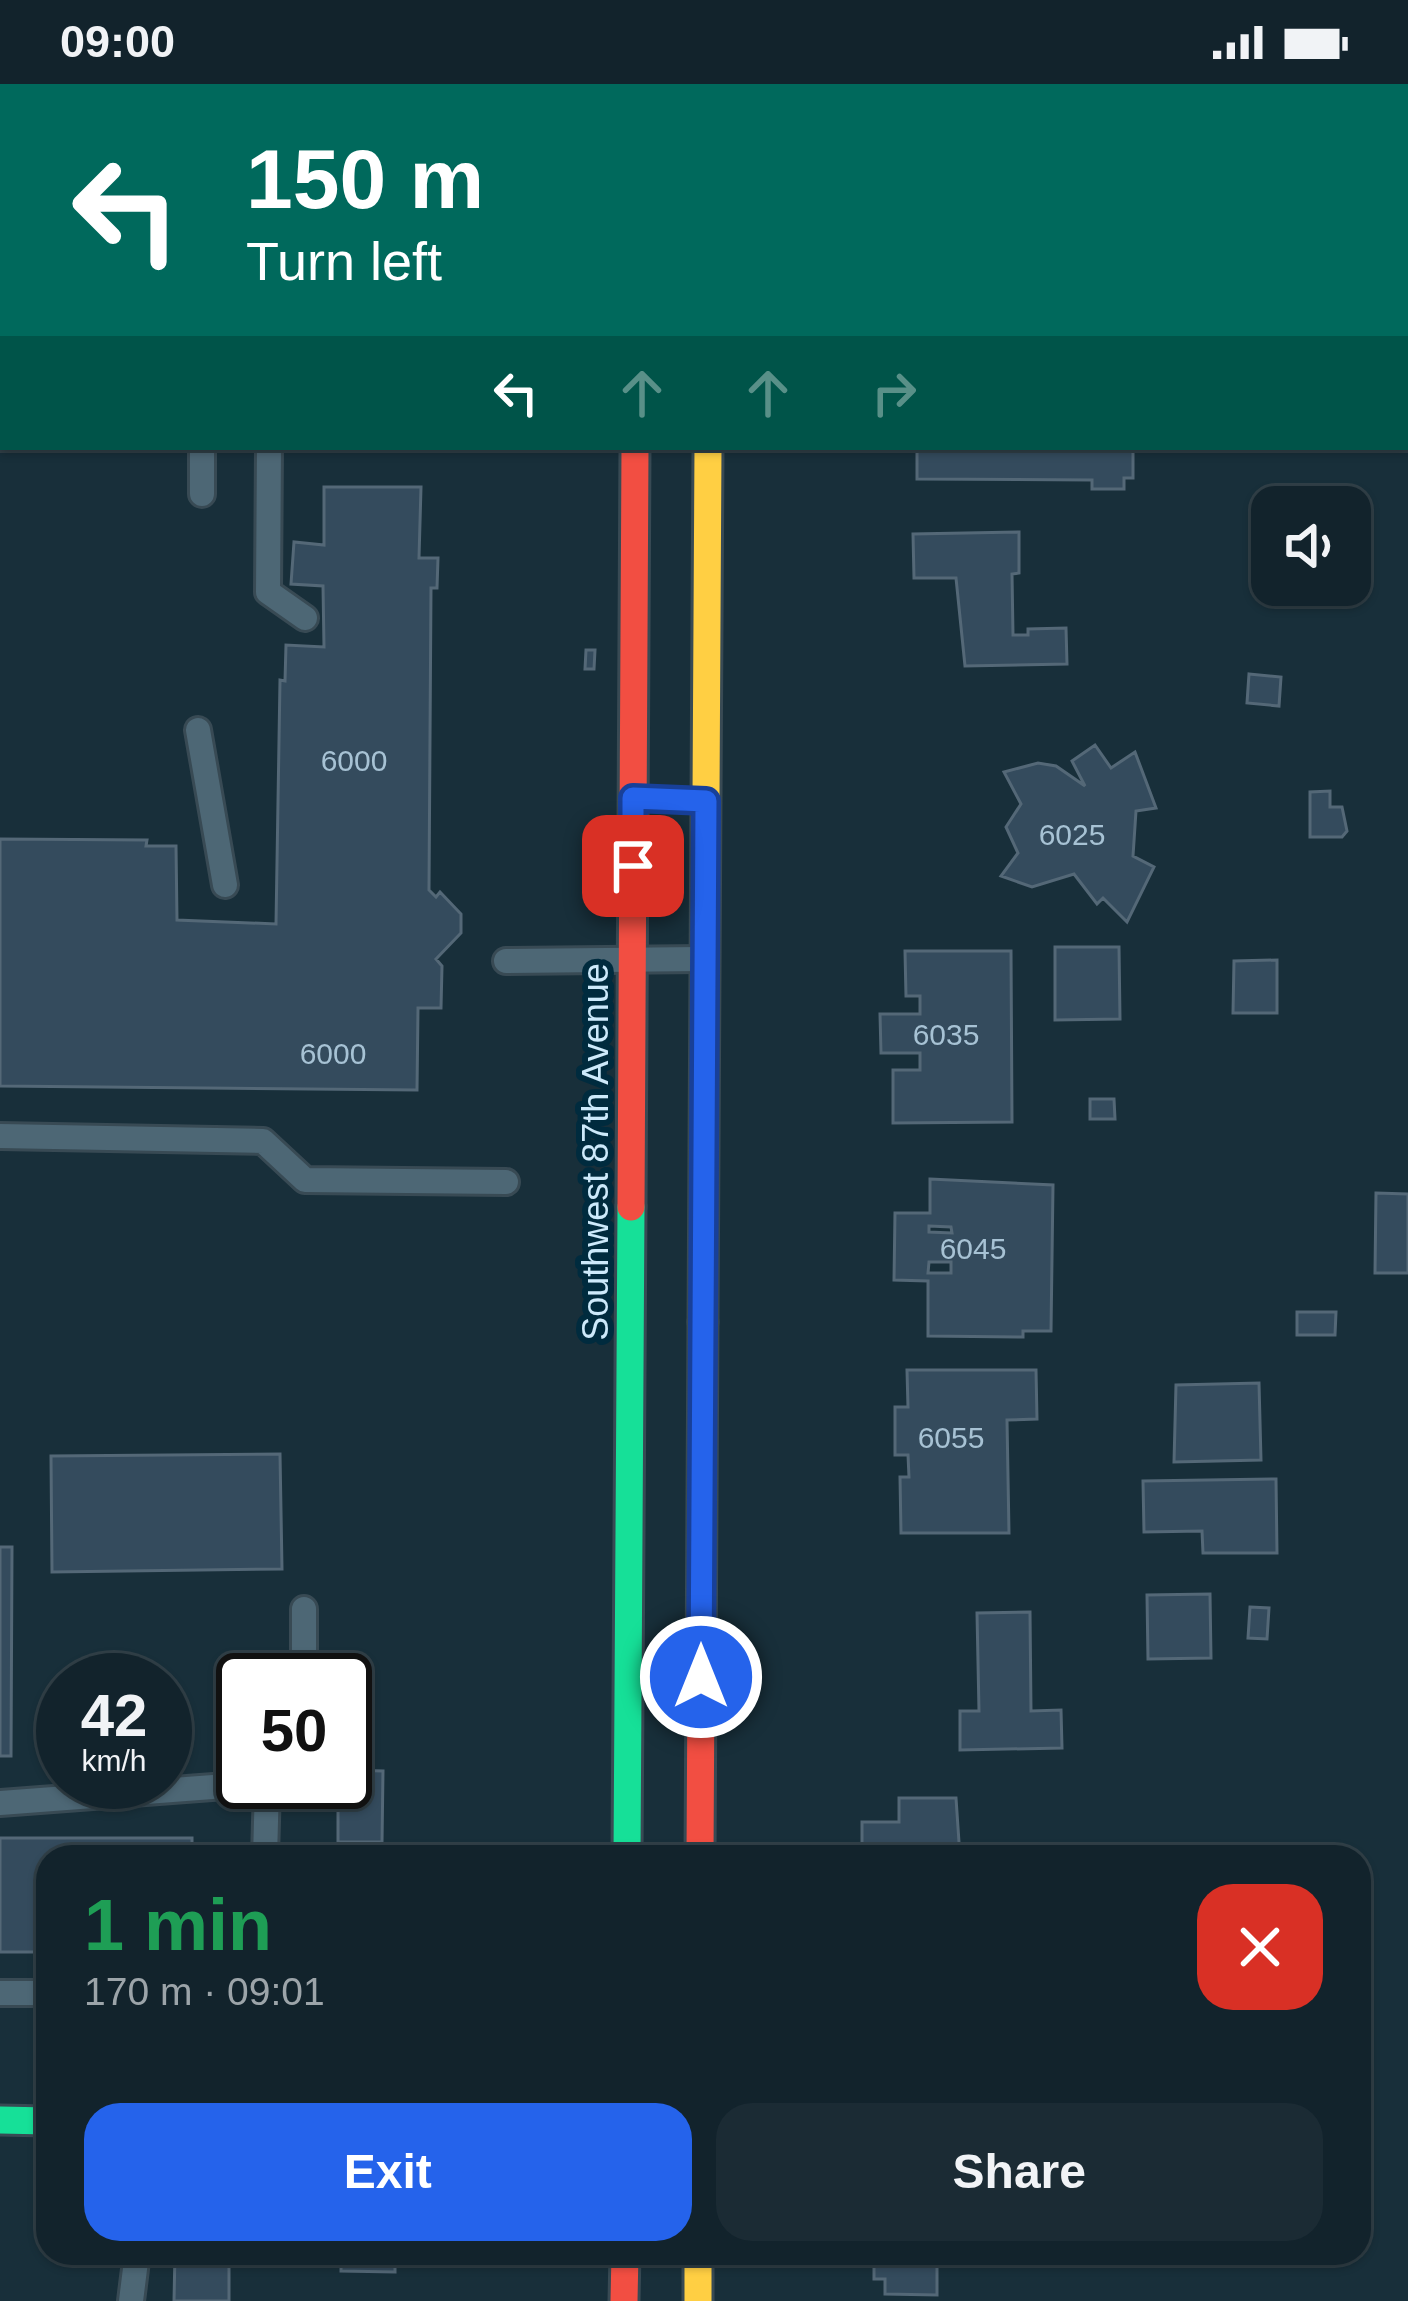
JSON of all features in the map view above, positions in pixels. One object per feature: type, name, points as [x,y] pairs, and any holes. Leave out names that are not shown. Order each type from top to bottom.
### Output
[{"type":"main road","name":"Southwest 87th Avenue","points":[[627,1845],[635,450]]},
{"type":"main road","points":[[700,1845],[708,450]]},
{"type":"main road","points":[[633,798],[706,801]]},
{"type":"main road","points":[[628,1441],[703,1442]]},
{"type":"main road","points":[[0,2120],[36,2121]]},
{"type":"main road","points":[[625,2265],[625,2301]]},
{"type":"main road","points":[[698,2265],[698,2301]]},
{"type":"lane","points":[[202,450],[202,494]]},
{"type":"lane","points":[[269,450],[268,592],[280,606],[305,618]]},
{"type":"lane","points":[[198,730],[197,753],[225,885]]},
{"type":"lane","points":[[506,962],[705,959]]},
{"type":"lane","points":[[0,1136],[263,1141],[305,1180],[506,1182]]},
{"type":"lane","points":[[304,1609],[304,1653]]},
{"type":"lane","points":[[0,1803],[216,1788]]},
{"type":"lane","points":[[266,1845],[270,1809]]},
{"type":"lane","points":[[0,1993],[36,1993]]},
{"type":"lane","points":[[131,2301],[136,2265]]},
{"type":"building","points":[[917,450],[1133,450],[1133,478],[1124,478],[1124,489],[1092,489],[1092,480],[917,479]]},
{"type":"building","points":[[324,487],[421,487],[419,558],[438,558],[437,588],[431,588],[429,890],[436,897],[440,892],[461,914],[461,933],[436,959],[442,966],[441,1008],[418,1008],[417,1090],[0,1086],[0,839],[147,840],[146,846],[176,846],[177,920],[276,924],[280,680],[285,681],[286,645],[324,647],[323,586],[291,584],[294,542],[324,545]]},
{"type":"building","points":[[1019,532],[1019,573],[1012,574],[1013,635],[1028,635],[1028,629],[1066,628],[1067,664],[965,666],[956,578],[914,578],[913,534]]},
{"type":"building","points":[[586,650],[595,650],[594,669],[585,669]]},
{"type":"building","points":[[1249,674],[1281,677],[1279,706],[1247,703]]},
{"type":"building","points":[[1095,745],[1111,768],[1135,752],[1156,808],[1136,811],[1133,856],[1154,867],[1127,922],[1103,898],[1097,904],[1074,874],[1032,887],[1001,876],[1018,853],[1006,827],[1021,804],[1004,772],[1038,763],[1056,766],[1085,786],[1072,761]]},
{"type":"building","points":[[1330,791],[1330,807],[1342,807],[1347,831],[1342,837],[1310,837],[1310,792]]},
{"type":"building","points":[[1055,947],[1119,947],[1120,1019],[1055,1020]]},
{"type":"building","points":[[905,951],[1011,951],[1012,1122],[893,1123],[893,1070],[920,1070],[920,1053],[881,1053],[880,1014],[920,1014],[920,996],[906,996]]},
{"type":"building","points":[[1277,960],[1277,1013],[1233,1013],[1234,961]]},
{"type":"building","points":[[1090,1099],[1114,1099],[1115,1119],[1090,1119]]},
{"type":"building","points":[[930,1179],[1053,1185],[1051,1331],[1023,1331],[1023,1337],[928,1336],[928,1281],[894,1280],[895,1213],[930,1213]],"holes":[[[929,1226],[951,1227],[952,1233],[929,1232]],[[929,1262],[951,1262],[951,1273],[928,1273]]]},
{"type":"building","points":[[1376,1193],[1408,1194],[1408,1273],[1375,1273]]},
{"type":"building","points":[[1297,1312],[1336,1312],[1335,1335],[1297,1335]]},
{"type":"building","points":[[907,1370],[1036,1370],[1037,1419],[1007,1420],[1009,1533],[901,1533],[900,1477],[909,1477],[908,1455],[895,1455],[895,1407],[908,1407]]},
{"type":"building","points":[[1259,1383],[1261,1460],[1174,1462],[1176,1385]]},
{"type":"building","points":[[280,1454],[282,1569],[52,1572],[51,1456]]},
{"type":"building","points":[[1276,1479],[1277,1553],[1203,1553],[1202,1531],[1144,1532],[1143,1481]]},
{"type":"building","points":[[0,1547],[12,1547],[11,1756],[0,1756]]},
{"type":"building","points":[[1210,1594],[1211,1658],[1148,1659],[1147,1595]]},
{"type":"building","points":[[1250,1607],[1269,1608],[1267,1639],[1248,1638]]},
{"type":"building","points":[[1030,1612],[1031,1711],[1061,1710],[1062,1748],[960,1750],[960,1711],[979,1711],[977,1613]]},
{"type":"building","points":[[372,1771],[383,1771],[382,1842],[338,1842],[338,1809],[372,1809]]},
{"type":"building","points":[[899,1798],[956,1798],[959,1845],[862,1845],[862,1822],[899,1822]]},
{"type":"building","points":[[0,1838],[192,1838],[192,1845],[36,1845],[36,1952],[0,1952]]},
{"type":"building","points":[[175,2265],[229,2265],[229,2301],[174,2301]]},
{"type":"building","points":[[341,2265],[395,2265],[395,2272],[341,2271]]},
{"type":"building","points":[[874,2265],[937,2265],[937,2295],[885,2294],[885,2279],[874,2279]]},
{"type":"traffic: fast","points":[[627,1845],[631,1207]]},
{"type":"traffic: fast","points":[[0,2120],[36,2121]]},
{"type":"traffic: slow","points":[[703,1322],[708,450]]},
{"type":"traffic: slow","points":[[698,2265],[698,2301]]},
{"type":"traffic: jam","points":[[631,1207],[635,450]]},
{"type":"traffic: jam","points":[[700,1845],[703,1322]]},
{"type":"traffic: jam","points":[[624,2301],[625,2265]]},
{"type":"route","points":[[633,866],[633,798],[706,801],[701,1677]]}]
